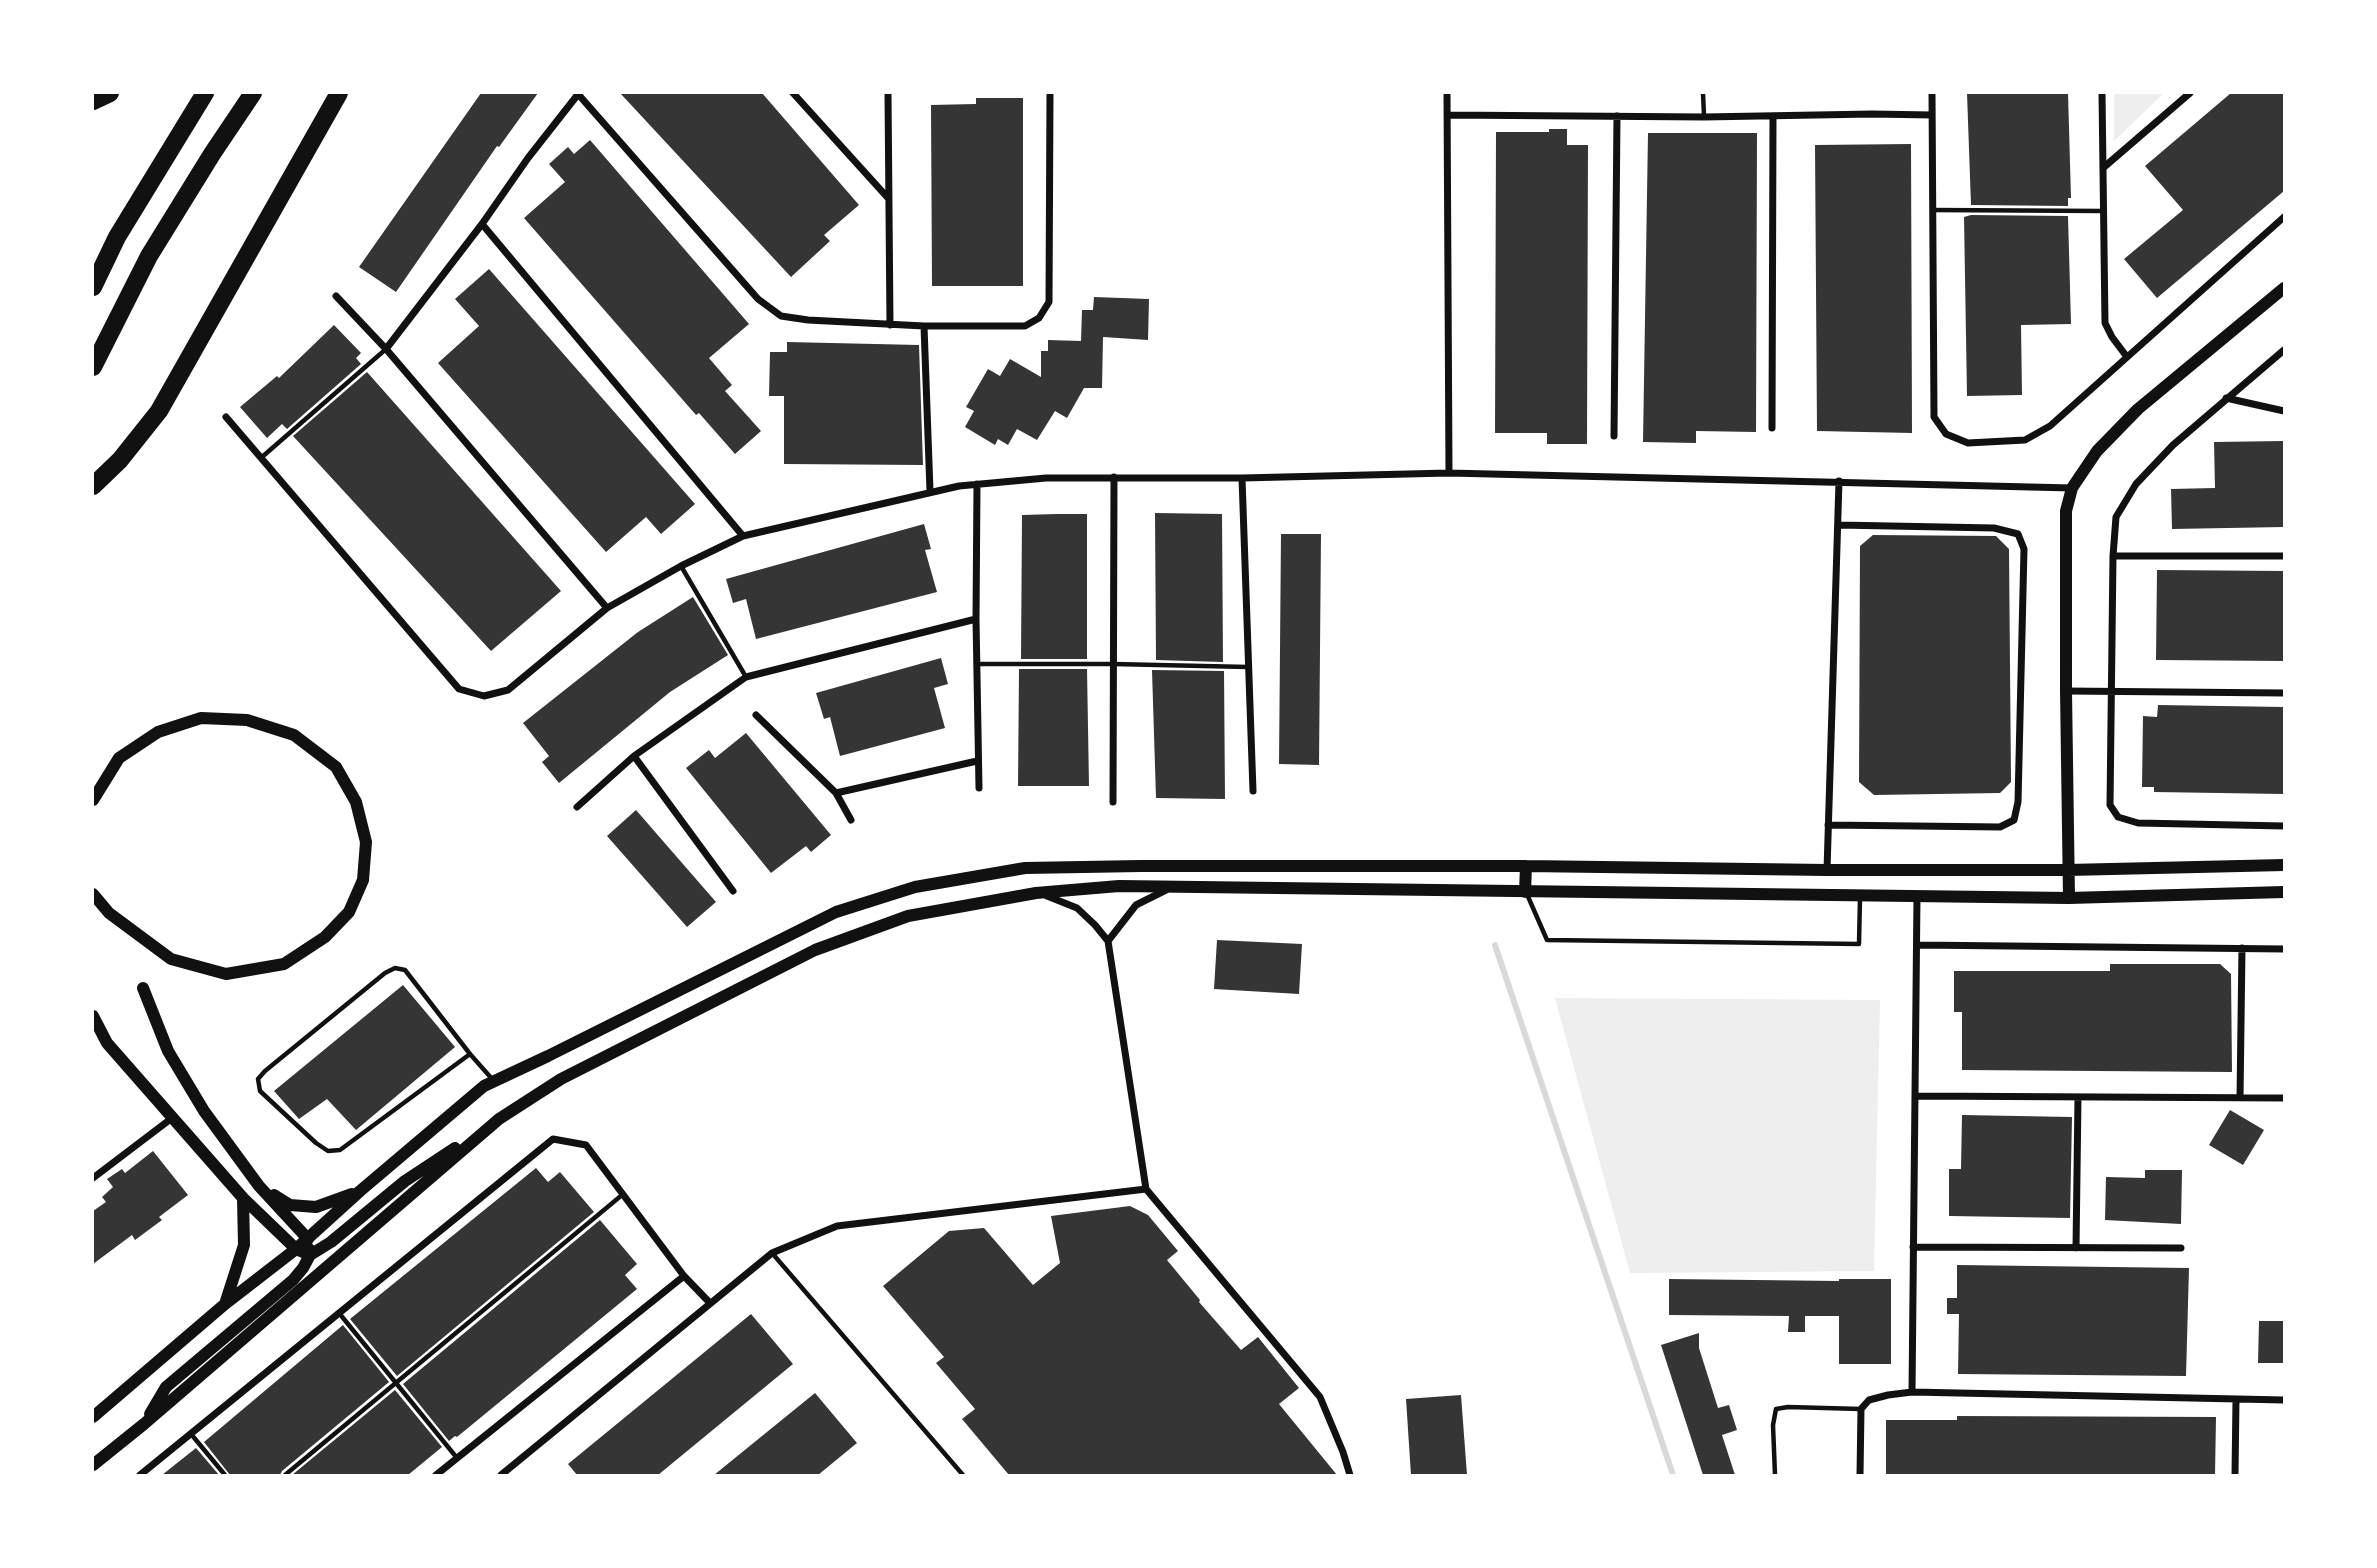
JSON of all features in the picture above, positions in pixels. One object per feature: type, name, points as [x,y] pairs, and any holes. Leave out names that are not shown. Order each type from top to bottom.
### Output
[{"type":"highway","points":[[93,101],[110,93]]},
{"type":"highway","points":[[93,287],[117,237],[205,93]]},
{"type":"highway","points":[[93,367],[149,256],[253,93]]},
{"type":"highway","points":[[93,486],[120,460],[159,411],[339,93]]},
{"type":"street","points":[[386,349],[482,225],[528,158],[578,93],[758,299],[781,316],[890,325],[1025,326],[1039,318],[1049,302],[1050,93]]},
{"type":"street","points":[[793,93],[888,198]]},
{"type":"street","points":[[888,93],[890,325]]},
{"type":"street","points":[[1447,93],[1449,473]]},
{"type":"street","points":[[1932,93],[1934,417],[1946,434],[1968,443],[2025,440],[2050,426],[2284,216]]},
{"type":"street","points":[[2102,93],[2105,323],[2127,357]]},
{"type":"street","points":[[2103,168],[2190,93]]},
{"type":"street","points":[[1447,115],[1932,115]]},
{"type":"street","points":[[1772,428],[1773,116]]},
{"type":"street","points":[[1614,436],[1617,117]]},
{"type":"street","points":[[482,225],[743,536]]},
{"type":"street","points":[[2069,898],[2066,511],[2072,488],[2097,451],[2138,409],[2284,288]]},
{"type":"street","points":[[336,296],[386,349],[607,608]]},
{"type":"street","points":[[924,326],[930,491]]},
{"type":"street","points":[[2284,350],[2173,445],[2136,484],[2116,517],[2113,556],[2110,805],[2118,817],[2138,823],[2284,826]]},
{"type":"street","points":[[2226,398],[2284,411]]},
{"type":"street","points":[[226,417],[459,689],[484,696],[508,690],[607,608],[681,566],[743,536],[930,491],[977,484],[1046,478],[1242,478],[1449,473],[2072,488]]},
{"type":"street","points":[[1113,802],[1114,477]]},
{"type":"street","points":[[1242,478],[1253,791]]},
{"type":"street","points":[[1827,870],[1839,481]]},
{"type":"street","points":[[977,484],[976,664],[979,788]]},
{"type":"street","points":[[1828,825],[2000,827],[2014,820],[2018,802],[2024,549],[2018,534],[1994,528],[1838,525]]},
{"type":"street","points":[[2113,556],[2284,556]]},
{"type":"street","points":[[577,807],[634,757],[746,677],[976,619]]},
{"type":"street","points":[[2066,691],[2284,694]]},
{"type":"street","points":[[755,715],[836,793],[851,820]]},
{"type":"street","points":[[93,800],[119,758],[158,732],[201,718],[247,720],[294,735],[336,767],[356,802],[366,842],[363,880],[349,912],[325,937],[284,964],[226,974],[171,958],[109,913],[93,894]]},
{"type":"street","points":[[634,757],[733,891]]},
{"type":"street","points":[[836,793],[977,761]]},
{"type":"street","points":[[93,1417],[225,1304],[296,1249],[484,1086],[836,912],[915,887],[1025,868],[1141,866],[2068,870],[2284,865]]},
{"type":"street","points":[[1525,892],[1526,866]]},
{"type":"street","points":[[144,1424],[166,1387],[293,1280],[310,1255],[331,1242],[405,1181],[561,1079],[815,950],[908,916],[1036,893],[1119,886],[2069,898],[2284,892]]},
{"type":"street","points":[[1108,942],[1136,905],[1171,887]]},
{"type":"street","points":[[1036,893],[1059,899],[1077,908],[1108,942],[1146,1189],[1320,1397],[1350,1475]]},
{"type":"street","points":[[1912,1392],[1917,896]]},
{"type":"street","points":[[1917,946],[2284,949]]},
{"type":"street","points":[[2240,1098],[2242,948]]},
{"type":"street","points":[[143,988],[169,1051],[204,1111],[259,1186],[308,1238],[310,1255]]},
{"type":"street","points":[[93,1016],[107,1043],[243,1198],[296,1249],[310,1255]]},
{"type":"street","points":[[1915,1096],[2284,1098]]},
{"type":"street","points":[[2076,1248],[2077,1097]]},
{"type":"street","points":[[93,1178],[172,1118]]},
{"type":"street","points":[[93,1465],[499,1119]]},
{"type":"street","points":[[140,1475],[553,1139],[586,1145],[684,1276],[710,1303]]},
{"type":"street","points":[[259,1186],[290,1205],[316,1208],[360,1191]]},
{"type":"street","points":[[501,1475],[772,1253],[836,1226],[1146,1189]]},
{"type":"street","points":[[225,1304],[244,1245],[243,1198]]},
{"type":"street","points":[[1913,1247],[2181,1248]]},
{"type":"street","points":[[436,1475],[684,1276]]},
{"type":"street","points":[[1860,1475],[1861,1409],[1869,1400],[1888,1395],[1912,1392],[2284,1400]]},
{"type":"street","points":[[2235,1399],[2235,1475]]},
{"type":"lane","points":[[1703,93],[1704,117]]},
{"type":"lane","points":[[1933,210],[2103,211]]},
{"type":"lane","points":[[262,457],[386,349]]},
{"type":"lane","points":[[681,566],[746,677]]},
{"type":"lane","points":[[976,664],[1249,667]]},
{"type":"lane","points":[[1525,892],[1547,940],[1858,944],[1860,896]]},
{"type":"lane","points":[[470,1054],[340,1150],[328,1151],[316,1143],[260,1091],[258,1079],[275,1062],[385,973],[395,968],[405,970],[494,1081]]},
{"type":"lane","points":[[285,1475],[622,1195]]},
{"type":"lane","points":[[772,1253],[963,1475]]},
{"type":"lane","points":[[339,1313],[457,1458]]},
{"type":"lane","points":[[1774,1475],[1773,1425],[1776,1409],[1861,1409]]},
{"type":"lane","points":[[191,1434],[225,1475]]},
{"type":"shaded area","points":[[2114,93],[2164,93],[2114,141]]},
{"type":"shaded area","points":[[1555,998],[1880,1000],[1874,1271],[1630,1273]]},
{"type":"building","points":[[481,93],[538,93],[499,147],[497,146],[396,292],[359,267]]},
{"type":"building","points":[[620,93],[762,93],[859,205],[824,235],[830,241],[791,277]]},
{"type":"building","points":[[1967,93],[2068,93],[2071,198],[2068,198],[2068,206],[1971,205]]},
{"type":"building","points":[[2231,93],[2284,93],[2284,191],[2157,298],[2124,259],[2183,210],[2145,166]]},
{"type":"building","points":[[976,98],[1023,98],[1023,286],[932,286],[931,105],[976,104]]},
{"type":"building","points":[[1549,129],[1567,129],[1567,145],[1588,145],[1587,444],[1547,444],[1547,433],[1495,433],[1496,132],[1549,132]]},
{"type":"building","points":[[1648,133],[1757,133],[1756,432],[1696,431],[1696,443],[1643,442]]},
{"type":"building","points":[[590,140],[749,324],[709,358],[732,385],[725,391],[761,431],[735,454],[699,413],[696,415],[524,218],[565,182],[549,164],[568,147],[574,154]]},
{"type":"building","points":[[1911,144],[1912,433],[1817,431],[1815,145]]},
{"type":"building","points":[[2068,216],[2071,324],[2021,325],[2022,395],[1967,396],[1964,217]]},
{"type":"building","points":[[489,269],[695,504],[661,534],[646,517],[606,552],[438,363],[479,326],[455,299]]},
{"type":"building","points":[[1094,297],[1149,299],[1148,340],[1103,337],[1102,388],[1084,388],[1067,418],[1055,411],[1037,440],[1017,429],[1008,445],[998,439],[995,445],[965,427],[974,411],[966,407],[988,369],[1000,376],[1010,359],[1041,377],[1041,351],[1048,351],[1048,340],[1081,341],[1082,310],[1093,310]]},
{"type":"building","points":[[334,325],[361,353],[356,358],[361,364],[287,429],[282,424],[267,438],[240,407],[277,376],[279,378]]},
{"type":"building","points":[[787,342],[919,345],[923,465],[784,464],[784,396],[769,396],[770,352],[787,352]]},
{"type":"building","points":[[367,372],[561,591],[491,651],[293,436]]},
{"type":"building","points":[[2284,441],[2284,527],[2172,529],[2171,489],[2215,488],[2214,442]]},
{"type":"building","points":[[1155,513],[1222,514],[1223,662],[1156,660]]},
{"type":"building","points":[[1087,514],[1087,659],[1021,659],[1022,515]]},
{"type":"building","points":[[924,524],[931,549],[925,550],[937,592],[756,639],[746,599],[733,603],[726,579]]},
{"type":"building","points":[[1281,534],[1321,534],[1319,765],[1279,764]]},
{"type":"building","points":[[1873,535],[1996,536],[2009,549],[2011,782],[2000,793],[1874,795],[1859,782],[1860,546]]},
{"type":"building","points":[[2157,570],[2284,571],[2284,661],[2156,660]]},
{"type":"building","points":[[693,597],[728,655],[670,692],[559,783],[542,762],[549,756],[523,723],[638,632]]},
{"type":"building","points":[[941,658],[948,684],[934,688],[945,728],[840,756],[830,717],[824,719],[816,693]]},
{"type":"building","points":[[1019,669],[1087,669],[1089,786],[1018,786]]},
{"type":"building","points":[[1152,670],[1224,671],[1225,799],[1156,798]]},
{"type":"building","points":[[2158,705],[2284,707],[2284,794],[2154,792],[2154,787],[2142,787],[2143,716],[2157,717]]},
{"type":"building","points":[[746,733],[831,835],[811,852],[806,846],[771,873],[686,768],[709,750],[715,758]]},
{"type":"building","points":[[636,810],[716,902],[687,927],[607,836]]},
{"type":"building","points":[[1217,940],[1302,944],[1299,994],[1214,989]]},
{"type":"building","points":[[2110,964],[2220,964],[2231,974],[2232,1072],[1962,1070],[1962,1012],[1954,1012],[1954,971],[2110,971]]},
{"type":"building","points":[[403,985],[455,1047],[356,1130],[327,1099],[299,1119],[274,1091]]},
{"type":"building","points":[[2230,1110],[2264,1130],[2243,1165],[2209,1145]]},
{"type":"building","points":[[1962,1115],[2072,1117],[2070,1218],[1949,1216],[1949,1169],[1961,1169]]},
{"type":"building","points":[[153,1151],[188,1195],[159,1217],[162,1220],[135,1240],[132,1235],[93,1264],[93,1211],[106,1202],[102,1197],[113,1187],[107,1179],[122,1169],[125,1173]]},
{"type":"building","points":[[536,1168],[548,1182],[560,1172],[594,1212],[397,1376],[350,1319]]},
{"type":"building","points":[[2145,1170],[2182,1170],[2181,1224],[2105,1220],[2106,1177],[2145,1178]]},
{"type":"building","points":[[1130,1206],[1148,1215],[1178,1251],[1167,1260],[1241,1350],[1258,1337],[1299,1388],[1279,1404],[1337,1475],[1009,1475],[962,1419],[975,1409],[936,1363],[944,1357],[883,1286],[949,1231],[984,1228],[1033,1285],[1060,1263],[1051,1216]]},
{"type":"building","points":[[600,1220],[637,1264],[625,1275],[637,1289],[449,1441],[403,1384]]},
{"type":"building","points":[[1957,1265],[2189,1268],[2186,1376],[1958,1374],[1959,1314],[1947,1314],[1947,1298],[1957,1298]]},
{"type":"building","points":[[1669,1279],[1891,1279],[1891,1364],[1839,1364],[1839,1316],[1805,1316],[1805,1332],[1788,1332],[1789,1316],[1669,1315]]},
{"type":"building","points":[[751,1314],[793,1364],[658,1475],[577,1475],[568,1464]]},
{"type":"building","points":[[2259,1321],[2284,1321],[2284,1363],[2258,1363]]},
{"type":"building","points":[[343,1325],[389,1382],[280,1475],[230,1475],[204,1442]]},
{"type":"building","points":[[1699,1333],[1699,1348],[1718,1408],[1729,1405],[1737,1430],[1722,1435],[1735,1475],[1703,1475],[1661,1345]]},
{"type":"building","points":[[395,1390],[442,1447],[408,1475],[292,1475]]},
{"type":"building","points":[[815,1393],[857,1443],[818,1475],[714,1475]]},
{"type":"building","points":[[1461,1395],[1467,1475],[1411,1475],[1406,1399]]},
{"type":"building","points":[[1957,1416],[2216,1417],[2215,1475],[1886,1475],[1886,1420],[1957,1420]]},
{"type":"building","points":[[196,1448],[219,1475],[162,1475]]},
{"type":"waterway","points":[[1495,945],[1673,1475]]}]
